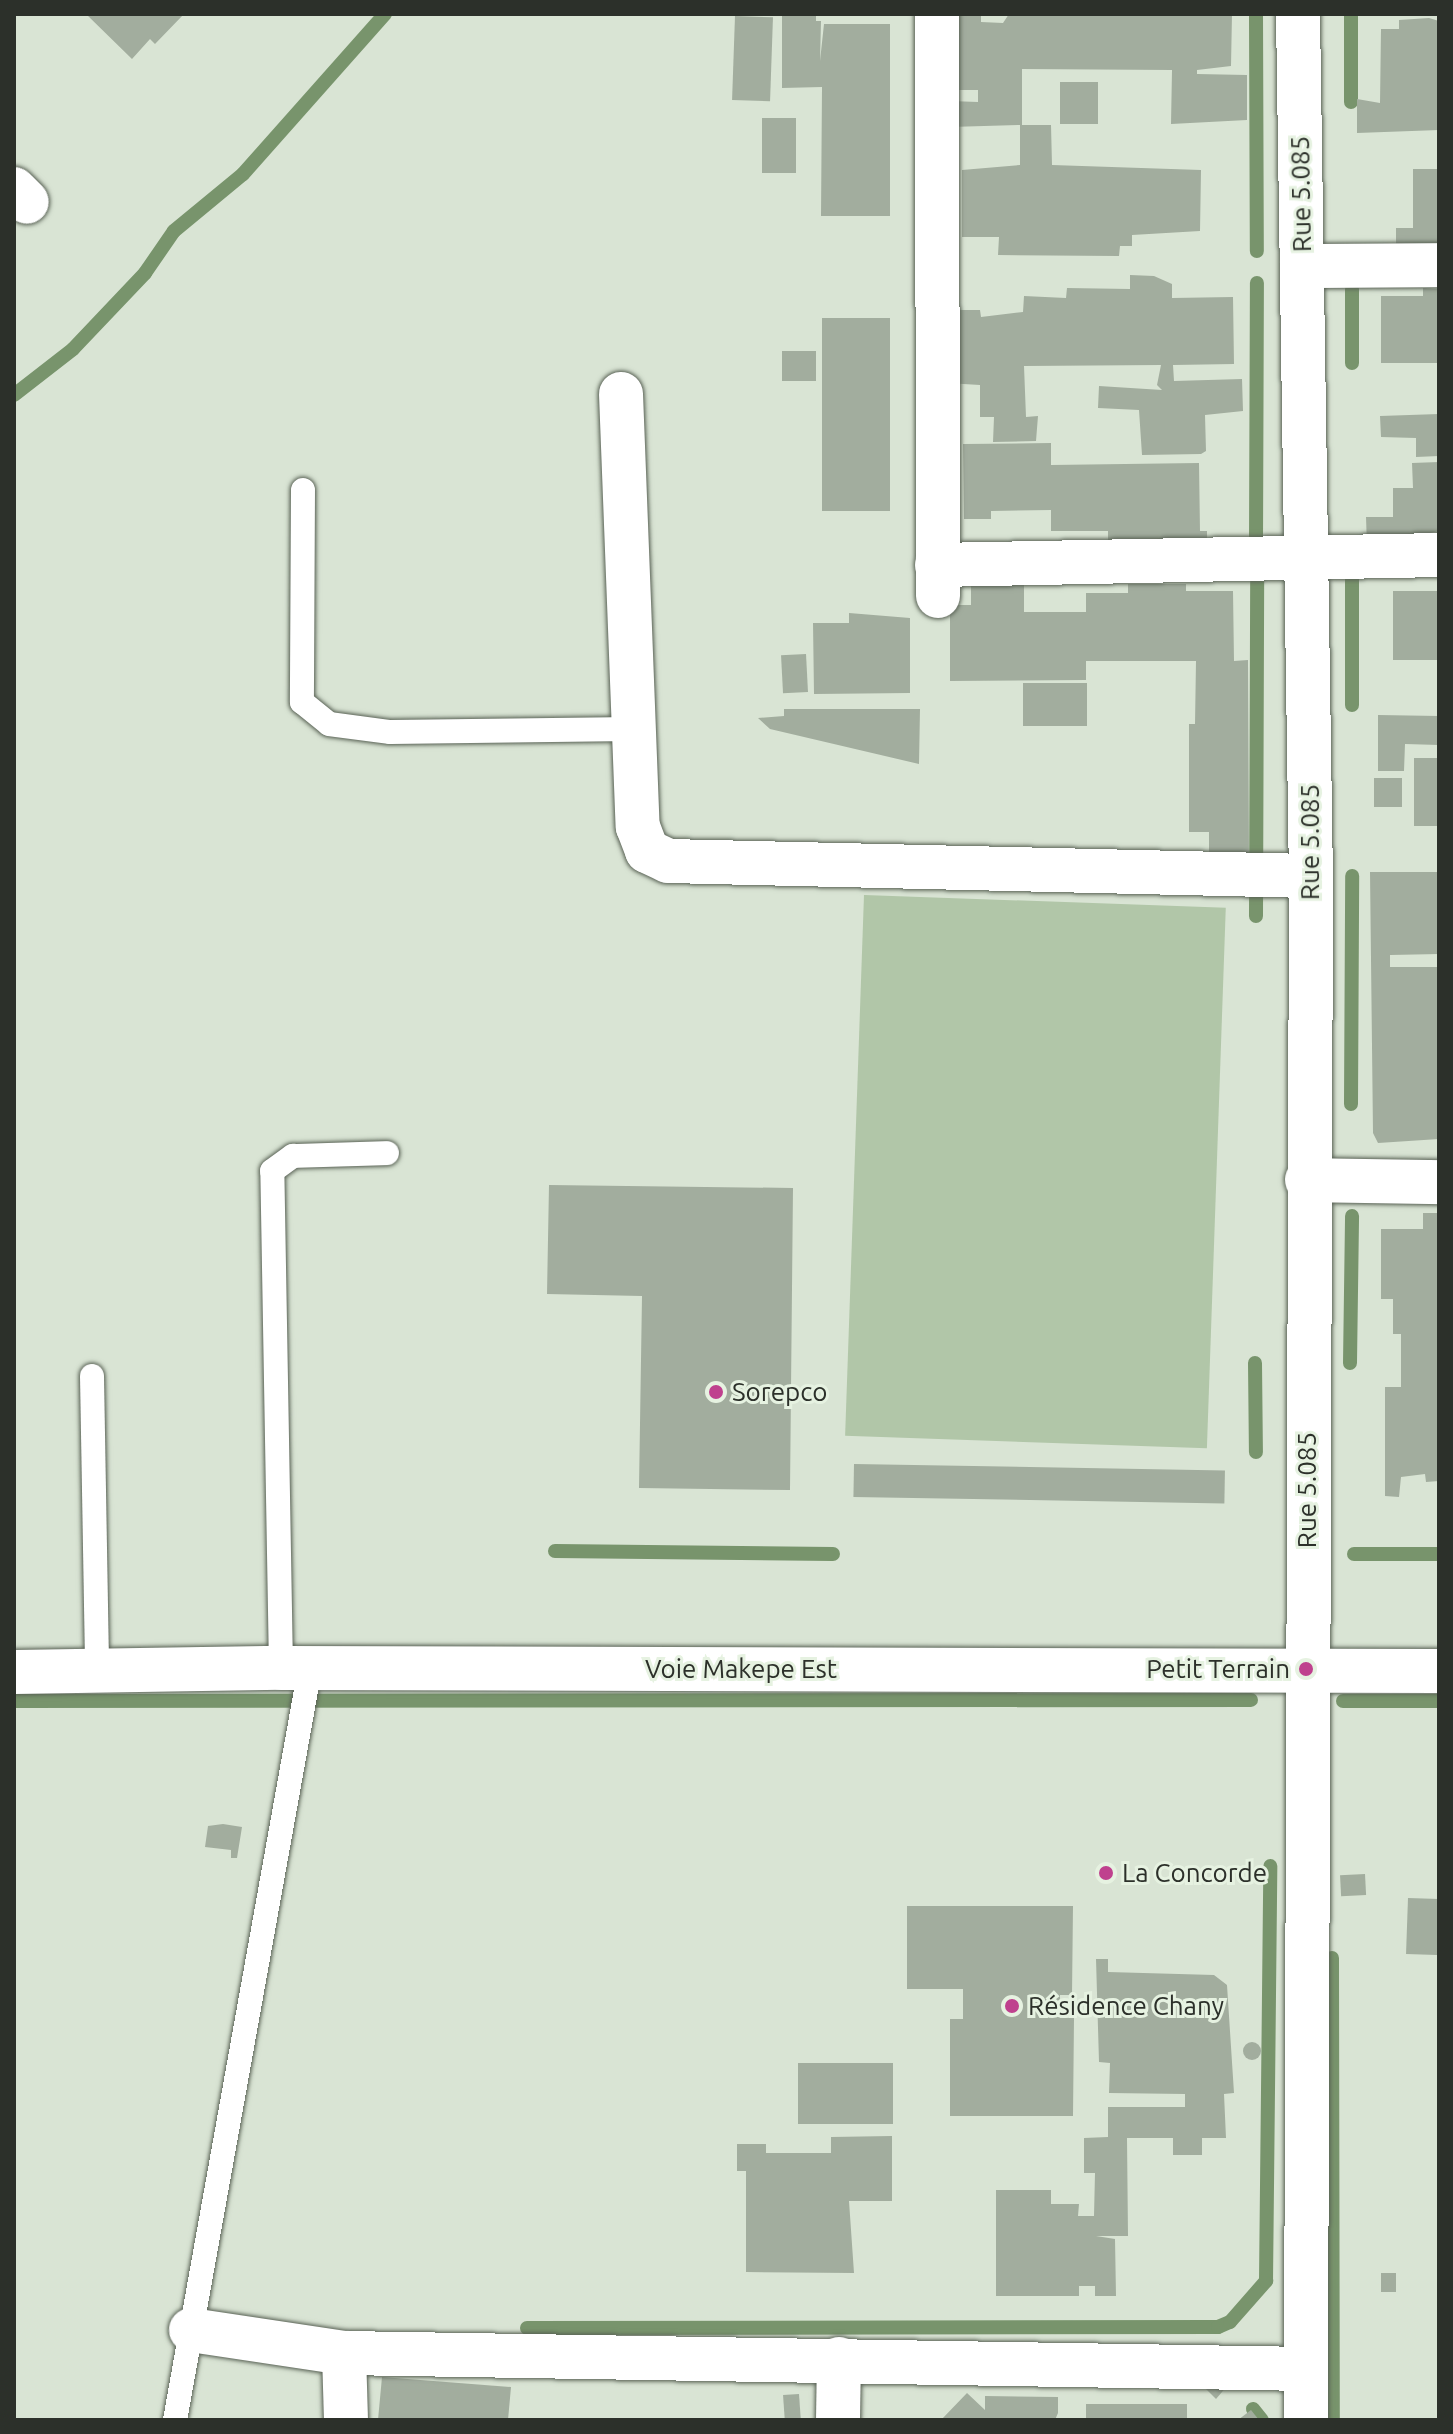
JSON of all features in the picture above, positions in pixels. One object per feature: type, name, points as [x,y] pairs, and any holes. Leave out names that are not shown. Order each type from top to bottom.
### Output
[{"type":"street","points":[[937,14],[937,580],[1307,558],[1439,555]]},
{"type":"street","name":"Rue 5.085","points":[[1298,14],[1311,876],[1307,1180],[1306,2420]]},
{"type":"street","points":[[1302,266],[1439,265]]},
{"type":"street","points":[[621,394],[638,827],[647,851],[668,861],[1311,876]]},
{"type":"street","points":[[1307,1180],[1439,1182]]},
{"type":"street","name":"Voie Makepe Est","points":[[24,1667],[1439,1671]]},
{"type":"street","points":[[191,2330],[344,2353],[1306,2369]]},
{"type":"street","points":[[344,2353],[346,2420]]},
{"type":"street","points":[[838,2420],[839,2359]]},
{"type":"lane","points":[[303,490],[302,702],[329,724],[390,732],[633,729]]},
{"type":"lane","points":[[175,2420],[296,1668],[272,1171],[293,1156],[387,1153]]},
{"type":"lane","points":[[92,1376],[97,1669]]},
{"type":"green space","points":[[864,895],[1226,908],[1207,1448],[845,1436]]},
{"type":"building","points":[[86,14],[184,14],[155,44],[150,39],[132,59]]},
{"type":"building","points":[[782,14],[816,14],[816,21],[821,21],[820,61],[824,24],[890,24],[890,216],[821,216],[822,87],[782,88]]},
{"type":"building","points":[[950,14],[981,14],[981,22],[1003,23],[1009,14],[1232,14],[1231,66],[1197,70],[1197,74],[1247,75],[1247,120],[1171,124],[1172,70],[1022,69],[1022,125],[1051,125],[1052,165],[1201,170],[1200,231],[1132,235],[1132,246],[1120,246],[1119,256],[998,255],[999,237],[962,237],[962,170],[1020,165],[1020,125],[950,127],[950,101],[978,102],[978,90],[949,90]]},
{"type":"building","points":[[735,16],[773,17],[770,101],[732,100]]},
{"type":"building","points":[[1429,18],[1439,21],[1439,130],[1357,133],[1357,99],[1380,103],[1381,29],[1399,29],[1399,20]]},
{"type":"building","points":[[1060,82],[1098,82],[1098,124],[1060,124]]},
{"type":"building","points":[[762,118],[796,118],[796,173],[762,173]]},
{"type":"building","points":[[1413,169],[1439,169],[1439,259],[1396,259],[1396,228],[1413,228]]},
{"type":"building","points":[[1130,275],[1154,276],[1172,284],[1172,298],[1233,297],[1234,364],[1173,365],[1174,381],[1242,379],[1243,411],[1205,415],[1206,451],[1201,454],[1142,455],[1139,410],[1098,408],[1099,386],[1162,390],[1157,385],[1161,365],[1024,366],[1026,417],[1038,416],[1036,441],[993,442],[994,417],[980,417],[980,385],[947,383],[947,310],[980,310],[981,317],[1023,312],[1024,296],[1066,298],[1067,288],[1130,289]]},
{"type":"building","points":[[1423,288],[1439,289],[1439,363],[1381,363],[1381,296],[1423,296]]},
{"type":"building","points":[[822,318],[890,318],[890,511],[822,511]]},
{"type":"building","points":[[782,351],[816,351],[816,381],[782,381]]},
{"type":"building","points":[[1439,414],[1439,456],[1416,457],[1416,438],[1381,437],[1380,416]]},
{"type":"building","points":[[1051,443],[1051,465],[1199,463],[1200,531],[1207,531],[1207,547],[1140,548],[1140,539],[1108,540],[1108,531],[1051,531],[1051,510],[991,511],[991,519],[964,519],[963,444]]},
{"type":"building","points":[[1439,462],[1439,531],[1367,546],[1366,517],[1393,517],[1393,488],[1413,488],[1412,463]]},
{"type":"building","points":[[971,574],[1024,574],[1024,612],[1086,612],[1086,593],[1128,593],[1128,584],[1186,584],[1186,591],[1233,591],[1234,661],[1248,660],[1249,855],[1209,855],[1209,832],[1189,832],[1189,724],[1195,724],[1196,661],[1086,661],[1086,680],[950,681],[950,605],[971,605]]},
{"type":"building","points":[[1393,591],[1439,591],[1439,660],[1393,660]]},
{"type":"building","points":[[849,613],[910,618],[910,693],[814,694],[813,623],[849,623]]},
{"type":"building","points":[[806,654],[808,692],[783,693],[781,655]]},
{"type":"building","points":[[1023,683],[1087,683],[1087,726],[1023,726]]},
{"type":"building","points":[[784,709],[920,709],[919,764],[770,729],[758,718],[784,716]]},
{"type":"building","points":[[1378,715],[1439,716],[1439,745],[1405,744],[1404,771],[1378,771]]},
{"type":"building","points":[[1414,758],[1439,758],[1439,826],[1414,826]]},
{"type":"building","points":[[1374,778],[1402,778],[1402,807],[1374,807]]},
{"type":"building","points":[[1370,872],[1439,872],[1439,954],[1390,955],[1390,967],[1439,967],[1439,1139],[1378,1143],[1373,1133]]},
{"type":"building","name":"Sorepco","points":[[549,1185],[793,1188],[790,1490],[639,1488],[642,1296],[547,1294]]},
{"type":"building","points":[[1423,1213],[1439,1213],[1439,1481],[1426,1482],[1425,1474],[1401,1477],[1399,1497],[1385,1496],[1385,1387],[1401,1387],[1401,1334],[1393,1334],[1393,1299],[1381,1299],[1381,1229],[1423,1229]]},
{"type":"building","points":[[854,1464],[1225,1470],[1224,1503],[853,1497]]},
{"type":"building","points":[[223,1824],[242,1827],[237,1858],[231,1858],[231,1850],[205,1847],[208,1826]]},
{"type":"building","points":[[1365,1874],[1366,1895],[1341,1896],[1340,1875]]},
{"type":"building","points":[[1408,1898],[1439,1899],[1437,1955],[1406,1954]]},
{"type":"building","name":"Résidence Chany","points":[[907,1906],[1073,1906],[1072,1995],[1060,1995],[1060,2018],[1074,2018],[1073,2116],[950,2116],[950,2019],[963,2019],[963,1989],[907,1989]]},
{"type":"building","points":[[1096,1959],[1108,1959],[1108,1972],[1214,1975],[1227,1985],[1234,2093],[1224,2094],[1226,2138],[1202,2138],[1202,2155],[1173,2155],[1173,2138],[1127,2138],[1128,2236],[1096,2236],[1115,2239],[1116,2296],[1095,2296],[1095,2286],[1079,2286],[1079,2296],[996,2296],[996,2190],[1051,2190],[1051,2204],[1079,2204],[1078,2216],[1094,2216],[1095,2173],[1084,2173],[1084,2138],[1108,2137],[1108,2107],[1185,2107],[1185,2094],[1109,2093],[1110,2063],[1099,2062]]},
{"type":"building","points":[[1252,2042],[1261,2051],[1252,2060],[1243,2051]]},
{"type":"building","points":[[798,2063],[893,2063],[893,2124],[798,2124]]},
{"type":"building","points":[[892,2136],[892,2201],[849,2201],[854,2273],[746,2272],[746,2171],[737,2171],[737,2144],[766,2144],[766,2153],[831,2153],[831,2137]]},
{"type":"building","points":[[1381,2273],[1396,2273],[1396,2292],[1381,2292]]},
{"type":"building","points":[[382,2377],[511,2387],[508,2420],[378,2420]]},
{"type":"building","points":[[1228,2385],[1216,2399],[1203,2386]]},
{"type":"building","points":[[967,2393],[985,2410],[985,2396],[1058,2397],[1058,2413],[1055,2420],[941,2420]]},
{"type":"building","points":[[799,2394],[801,2420],[785,2420],[783,2395]]},
{"type":"building","points":[[1086,2404],[1187,2404],[1187,2420],[1086,2420]]},
{"type":"building","points":[[1251,2410],[1259,2420],[1238,2420]]},
{"type":"waterway","points":[[14,395],[73,349],[145,273],[174,231],[243,174],[385,14]]},
{"type":"waterway","points":[[1256,14],[1257,251]]},
{"type":"waterway","points":[[1351,14],[1351,102]]},
{"type":"waterway","points":[[1256,544],[1257,283]]},
{"type":"waterway","points":[[1352,289],[1352,363]]},
{"type":"waterway","points":[[1352,571],[1352,705]]},
{"type":"waterway","points":[[1256,916],[1257,573]]},
{"type":"waterway","points":[[1351,1104],[1352,876]]},
{"type":"waterway","points":[[1350,1363],[1352,1216]]},
{"type":"waterway","points":[[1255,1363],[1256,1452]]},
{"type":"waterway","points":[[555,1551],[833,1554]]},
{"type":"waterway","points":[[1354,1554],[1439,1554]]},
{"type":"waterway","points":[[14,1701],[1251,1700]]},
{"type":"waterway","points":[[1343,1701],[1439,1701]]},
{"type":"waterway","points":[[527,2328],[1218,2327],[1230,2322],[1266,2281],[1270,1866]]},
{"type":"waterway","points":[[1332,1958],[1333,2420]]},
{"type":"waterway","points":[[1253,2409],[1262,2420]]},
{"type":"place","name":"Sorepco","points":[[716,1392]]},
{"type":"place","name":"Petit Terrain","points":[[1306,1669]]},
{"type":"place","name":"La Concorde","points":[[1106,1873]]},
{"type":"place","name":"Résidence Chany","points":[[1012,2006]]}]
